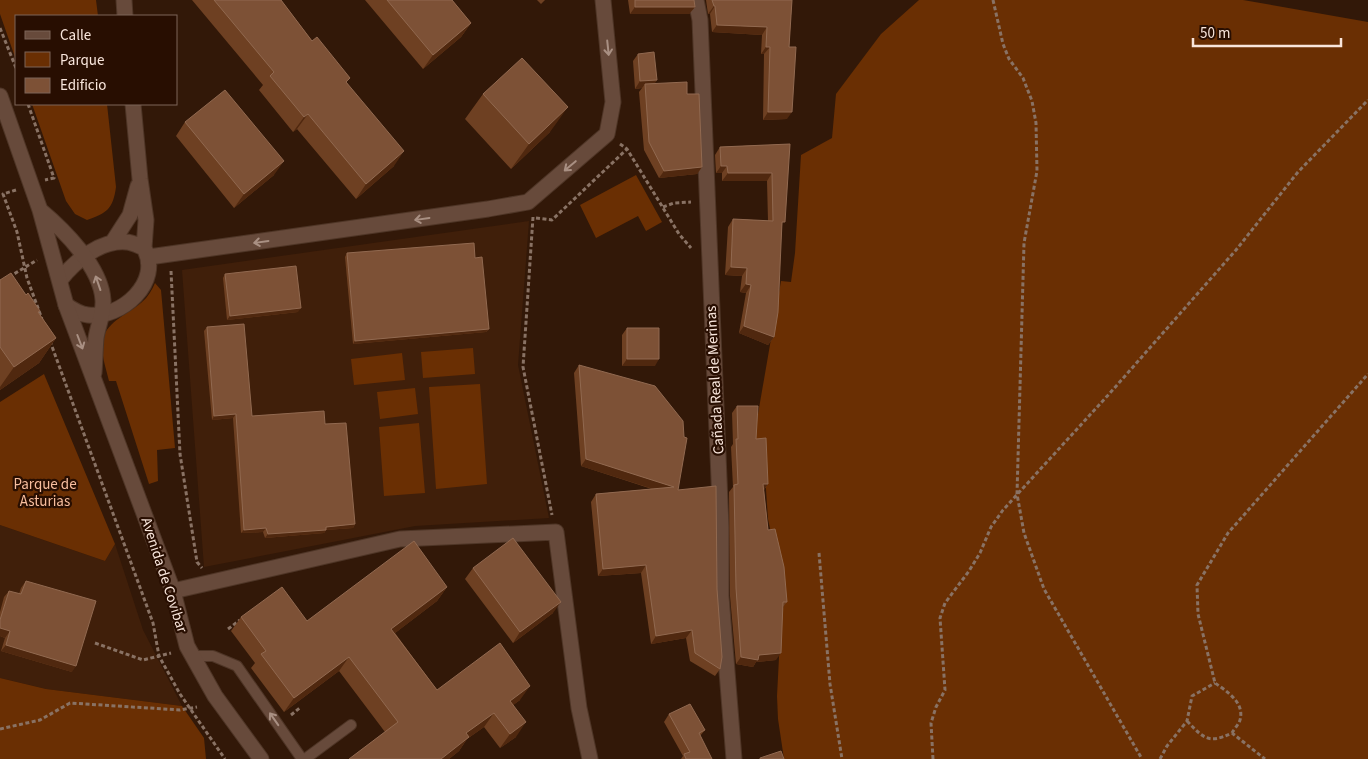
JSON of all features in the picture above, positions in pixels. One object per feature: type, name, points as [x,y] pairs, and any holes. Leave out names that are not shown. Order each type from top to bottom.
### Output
[{"type":"street","points":[[124,0],[125,15]]},
{"type":"street","points":[[60,280],[83,256],[112,243],[127,242],[147,253],[488,209],[528,202],[606,134],[613,102],[603,0]]},
{"type":"street","name":"Cañada Real de Merinas","points":[[696,0],[700,20],[706,202],[721,527],[721,596],[734,759]]},
{"type":"street","name":"Avenida de Covibar","points":[[0,96],[40,210],[66,306],[173,591],[187,646],[215,696],[261,759]]},
{"type":"street","points":[[66,306],[79,313],[90,315],[118,309],[134,299],[141,290],[148,274],[146,220],[133,105]]},
{"type":"street","points":[[112,243],[130,215],[140,179]]},
{"type":"street","name":"Avenida de Covibar","points":[[40,210],[54,222],[83,256],[99,280],[103,299],[96,340],[94,378]]},
{"type":"street","points":[[173,591],[400,539],[556,532],[579,708],[590,759]]},
{"type":"lane","points":[[193,656],[213,656],[237,666],[304,759],[352,725]]},
{"type":"path","points":[[993,0],[1003,44],[1009,59],[1023,78],[1032,101],[1036,123],[1037,170],[1024,243],[1017,494],[1024,533],[1044,589],[1142,759]]},
{"type":"path","points":[[0,28],[15,66]]},
{"type":"path","points":[[933,759],[930,723],[944,690],[940,618],[945,603],[980,553],[991,527],[1017,494],[1110,393],[1236,250],[1298,172],[1368,100]]},
{"type":"path","points":[[28,105],[54,178],[42,181]]},
{"type":"path","points":[[606,134],[627,149],[679,234],[710,269]]},
{"type":"path","points":[[533,218],[552,220],[627,149]]},
{"type":"path","points":[[18,189],[3,194],[17,232],[27,278],[44,325]]},
{"type":"path","points":[[528,202],[533,218],[523,367],[556,532]]},
{"type":"path","points":[[663,207],[674,203],[706,202]]},
{"type":"path","points":[[8,277],[37,260]]},
{"type":"path","points":[[171,270],[180,454],[197,562],[206,572]]},
{"type":"path","points":[[48,334],[153,623],[159,656],[190,709],[225,759]]},
{"type":"path","points":[[1186,721],[1208,739],[1218,739],[1232,733],[1241,719],[1239,706],[1230,693],[1215,683],[1198,614],[1197,585],[1228,533],[1368,374]]},
{"type":"path","points":[[819,553],[830,684],[842,759]]},
{"type":"path","points":[[228,629],[241,620]]},
{"type":"path","points":[[94,643],[142,660],[171,653]]},
{"type":"path","points":[[1160,759],[1167,746],[1186,721],[1192,696],[1215,683]]},
{"type":"path","points":[[0,729],[40,720],[70,703],[180,710],[197,707]]},
{"type":"path","points":[[291,715],[301,708]]},
{"type":"path","points":[[1232,733],[1265,759]]},
{"type":"shaded area","points":[[529,221],[518,365],[549,518],[415,526],[204,567],[182,270]]},
{"type":"shaded area","points":[[0,525],[105,561],[115,544],[143,630],[182,706],[46,689],[0,678]]},
{"type":"green space","points":[[0,0],[96,0],[98,15],[15,15],[15,57],[0,14]]},
{"type":"green space","points":[[919,0],[1243,0],[1368,22],[1368,759],[784,759],[778,719],[777,696],[781,619],[785,598],[768,519],[763,444],[753,443],[781,281],[791,282],[795,253],[801,155],[832,138],[836,94],[881,34]]},
{"type":"green space","points":[[32,105],[107,105],[116,187],[111,205],[100,215],[87,220],[75,214],[66,201]]},
{"type":"green space","points":[[636,175],[662,222],[646,231],[638,216],[596,238],[580,205]]},
{"type":"green space","points":[[155,283],[161,290],[175,448],[157,450],[158,481],[149,484],[116,381],[109,381],[102,344],[109,327],[144,300]]},
{"type":"green space","points":[[473,348],[475,374],[423,378],[421,352]]},
{"type":"green space","points":[[402,353],[405,380],[354,385],[351,359]]},
{"type":"green space","name":"Parque de Asturias","points":[[44,374],[115,544],[105,561],[0,525],[0,402]]},
{"type":"green space","points":[[480,384],[487,484],[436,489],[429,387]]},
{"type":"green space","points":[[415,388],[418,414],[380,419],[377,392]]},
{"type":"green space","points":[[419,423],[425,493],[384,496],[379,427]]},
{"type":"green space","points":[[0,678],[46,689],[182,706],[204,738],[206,759],[0,759]]},
{"type":"building","points":[[214,0],[281,0],[312,41],[317,37],[350,78],[346,82],[404,151],[366,184],[308,114],[304,117],[270,76],[274,72]]},
{"type":"building","points":[[387,0],[452,0],[471,23],[433,55]]},
{"type":"building","points":[[635,0],[694,0],[695,7],[635,7]]},
{"type":"building","points":[[712,0],[792,0],[789,47],[796,47],[792,112],[768,112],[770,47],[766,47],[767,27],[717,25],[715,6]]},
{"type":"building","points":[[654,52],[657,80],[640,81],[638,54]]},
{"type":"building","points":[[522,58],[568,107],[529,144],[483,94]]},
{"type":"building","points":[[687,82],[687,94],[699,94],[702,167],[664,171],[649,142],[645,84]]},
{"type":"building","points":[[225,90],[284,161],[244,194],[185,122]]},
{"type":"building","points":[[790,144],[785,222],[782,222],[778,312],[774,337],[744,326],[751,285],[746,284],[747,268],[731,267],[733,219],[773,221],[772,173],[728,173],[727,166],[721,166],[720,147]]},
{"type":"building","points":[[474,243],[475,258],[482,257],[489,329],[355,341],[347,253]]},
{"type":"building","points":[[296,266],[301,308],[230,316],[225,274]]},
{"type":"building","points":[[11,273],[26,295],[28,293],[40,311],[38,312],[56,338],[14,367],[0,347],[0,280]]},
{"type":"building","points":[[244,324],[252,416],[324,411],[325,424],[346,423],[355,524],[326,527],[326,530],[268,534],[266,528],[244,530],[236,414],[214,416],[207,327]]},
{"type":"building","points":[[627,328],[659,328],[659,359],[627,359]]},
{"type":"building","points":[[579,365],[655,386],[683,421],[684,437],[687,438],[678,490],[716,486],[717,589],[722,657],[720,669],[695,653],[692,630],[656,636],[646,565],[603,569],[596,494],[674,487],[586,459]]},
{"type":"building","points":[[737,406],[758,406],[756,439],[766,438],[768,484],[763,484],[768,530],[775,529],[784,567],[787,602],[783,602],[781,653],[759,655],[758,660],[741,657],[736,588],[734,485],[738,484]]},
{"type":"building","points":[[513,538],[561,602],[520,632],[473,568]]},
{"type":"building","points":[[414,541],[447,587],[391,629],[437,690],[500,643],[530,686],[510,701],[526,722],[510,734],[494,713],[466,733],[469,737],[441,759],[349,759],[398,722],[349,657],[294,698],[261,654],[266,651],[241,617],[282,587],[307,621]]},
{"type":"building","points":[[26,581],[96,601],[76,666],[6,645],[10,631],[0,628],[0,620],[9,591],[21,594]]},
{"type":"building","points":[[690,704],[705,730],[699,733],[712,759],[686,759],[684,754],[690,752],[669,714]]},
{"type":"building","points":[[781,751],[784,759],[760,759],[760,758]]}]
